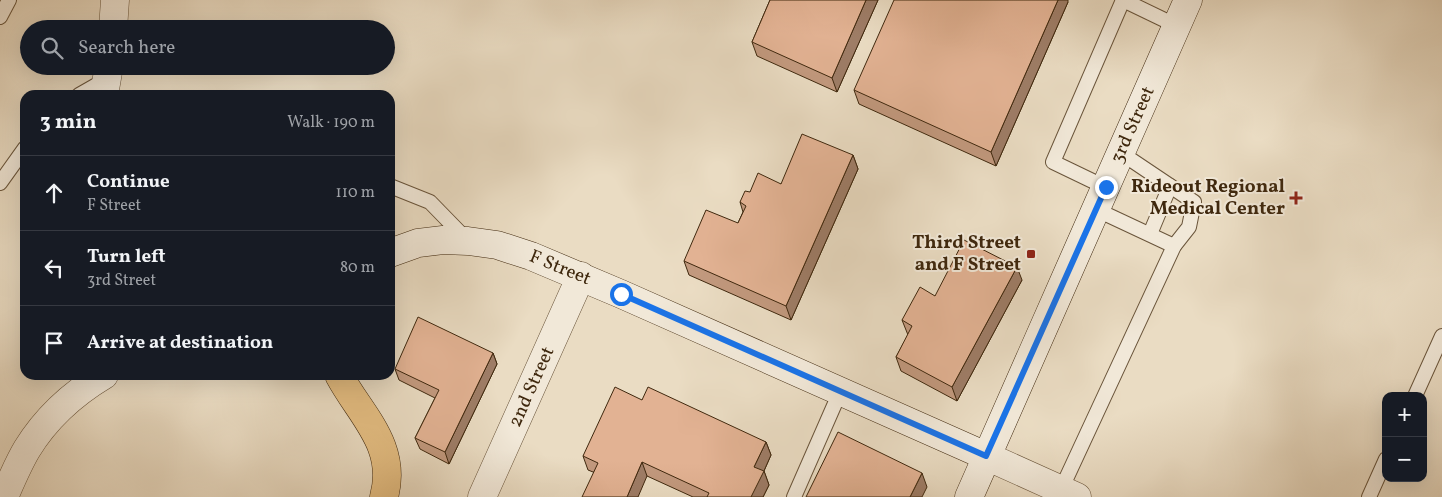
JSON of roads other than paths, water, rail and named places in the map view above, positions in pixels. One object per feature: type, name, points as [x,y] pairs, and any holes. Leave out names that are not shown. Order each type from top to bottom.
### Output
[{"type":"highway","points":[[336,380],[365,414],[376,433],[386,464],[387,478],[384,497]]},
{"type":"main road","points":[[114,20],[115,0]]},
{"type":"main road","name":"3rd Street","points":[[969,497],[1188,0]]},
{"type":"main road","name":"F Street","points":[[395,250],[418,243],[444,240],[497,245],[531,256],[581,276],[986,456],[1065,495]]},
{"type":"main road","name":"2nd Street","points":[[482,497],[581,276]]},
{"type":"main road","points":[[4,497],[28,448],[43,427],[62,407],[96,380]]},
{"type":"lane","points":[[0,17],[9,0]]},
{"type":"lane","points":[[1174,246],[1150,234],[1053,162],[1123,0],[1177,26]]},
{"type":"lane","points":[[88,90],[107,80]]},
{"type":"lane","points":[[1065,495],[1174,246],[1189,227],[1194,202],[1121,153]]},
{"type":"lane","points":[[0,183],[20,155]]},
{"type":"lane","points":[[1150,234],[1170,186]]},
{"type":"lane","points":[[395,188],[430,202],[468,241]]},
{"type":"lane","points":[[1417,392],[1442,336]]},
{"type":"lane","points":[[794,497],[840,392]]},
{"type":"lane","points":[[1369,497],[1382,469]]},
{"type":"place","name":"Rideout Regional Medical Center","points":[[1296,198]]},
{"type":"place","name":"Third Street and F Street","points":[[1031,254]]}]
